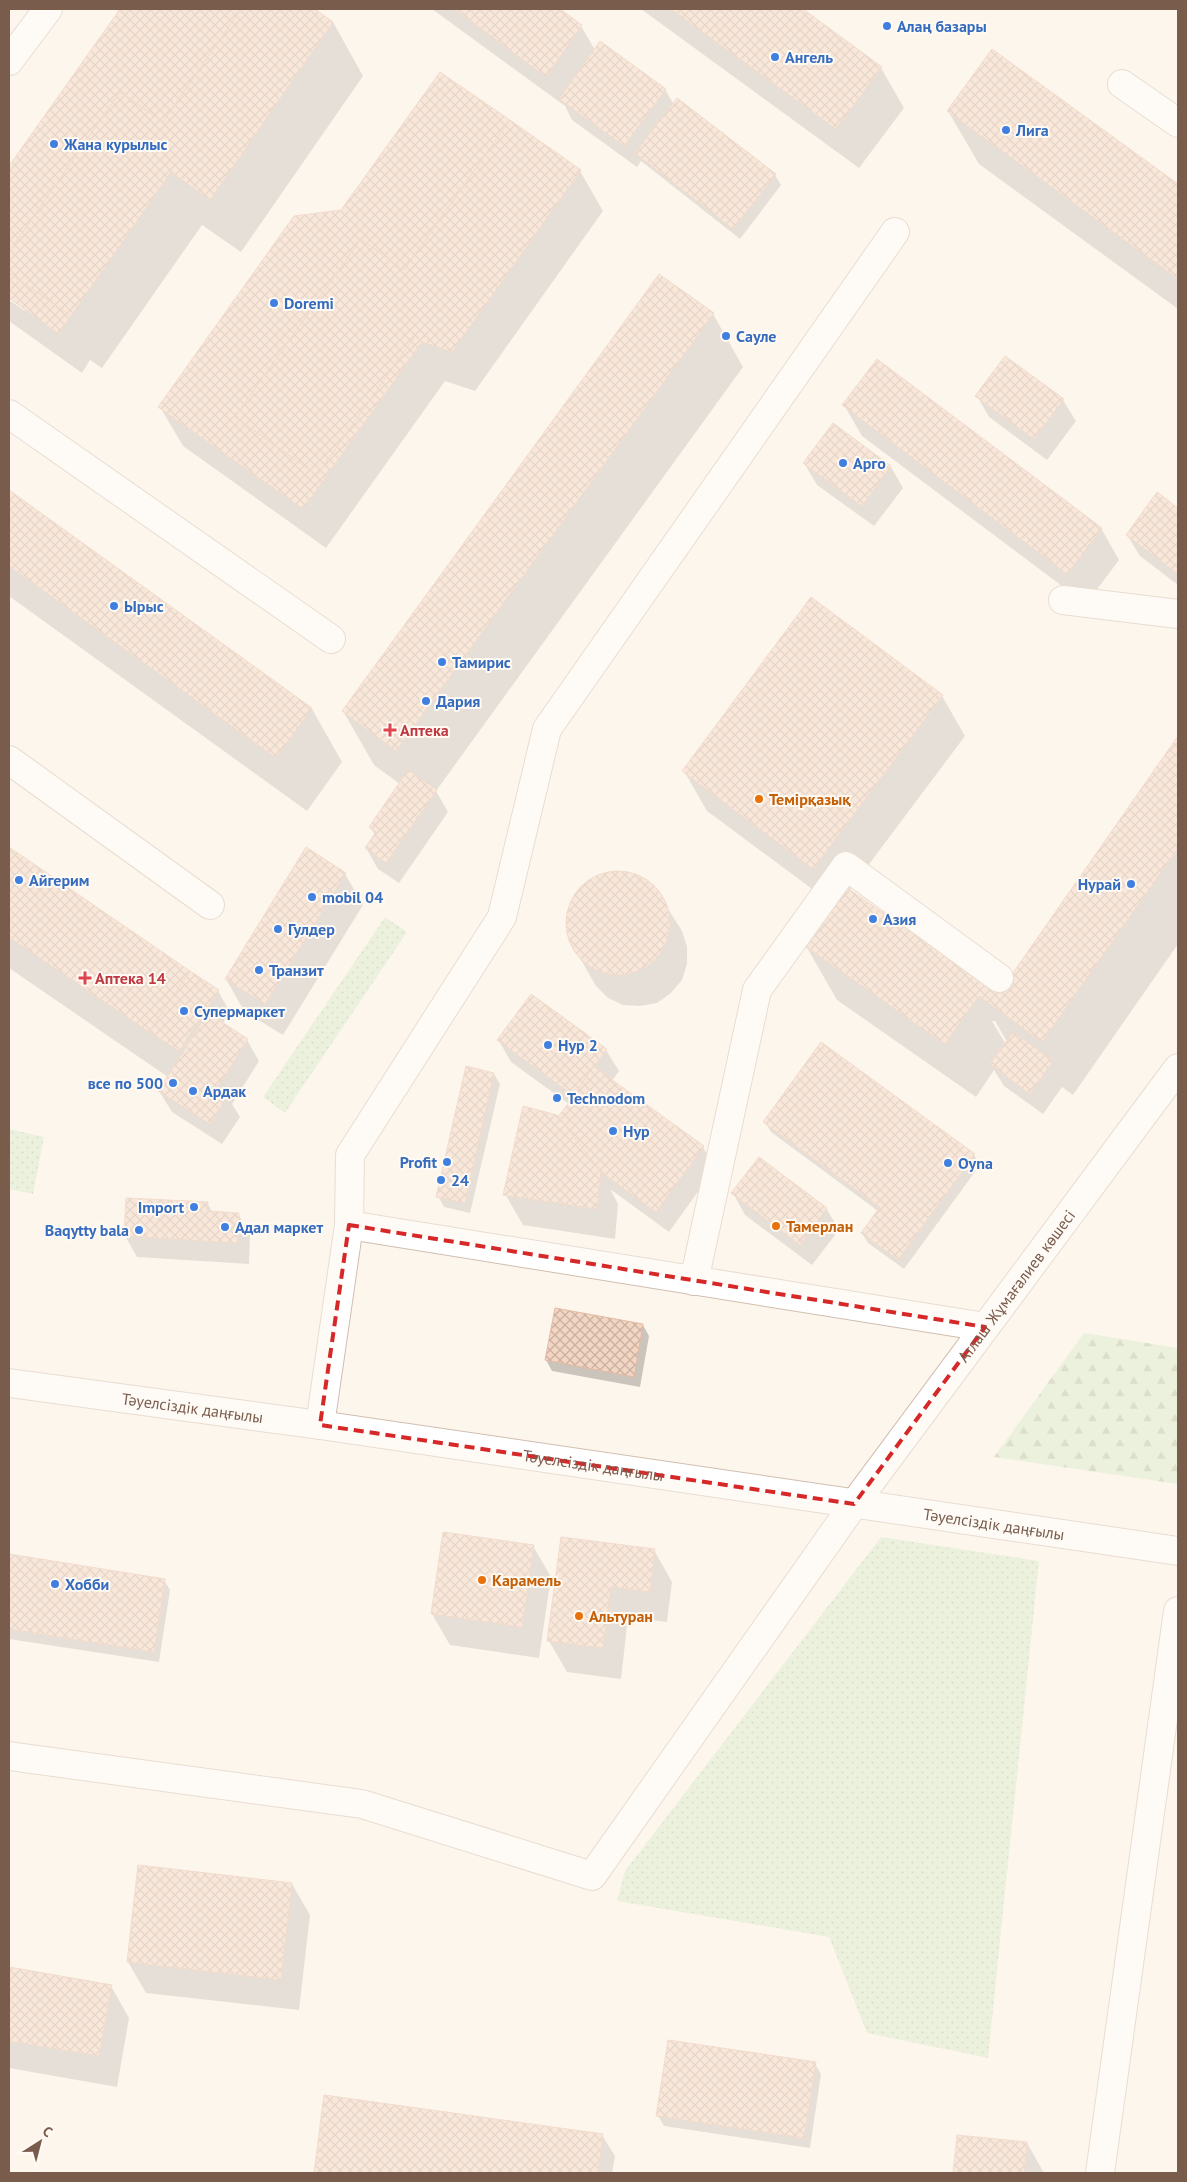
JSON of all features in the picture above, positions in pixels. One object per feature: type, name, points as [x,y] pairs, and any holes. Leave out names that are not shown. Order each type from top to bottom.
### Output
[{"type":"street","points":[[9,61],[48,9]]},
{"type":"street","points":[[1122,84],[1178,124]]},
{"type":"street","points":[[320,1425],[350,1224],[350,1155],[502,917],[547,728],[895,232]]},
{"type":"street","points":[[9,414],[331,639]]},
{"type":"street","points":[[1063,600],[1178,614]]},
{"type":"street","points":[[9,760],[210,906]]},
{"type":"street","points":[[694,1281],[757,990],[846,866],[999,978]]},
{"type":"street","name":"Атлаш Жұмағалиев көшесі","points":[[9,1756],[362,1804],[592,1876],[854,1504],[1178,1068]]},
{"type":"street","points":[[350,1224],[985,1328]]},
{"type":"street","name":"Тәуелсіздік даңғылы","points":[[9,1383],[320,1425],[1178,1551]]},
{"type":"street","points":[[1100,2173],[1178,1612]]},
{"type":"highlighted area","points":[[349,1225],[985,1327],[854,1504],[320,1425]]},
{"type":"green space","points":[[385,917],[407,932],[285,1113],[263,1097]]},
{"type":"green space","points":[[9,1129],[44,1137],[33,1194],[9,1189]]},
{"type":"green space","points":[[1084,1333],[1178,1348],[1178,1484],[994,1457]]},
{"type":"green space","points":[[881,1537],[1039,1561],[988,2058],[867,2033],[829,1937],[617,1901],[625,1871]]},
{"type":"building","name":"Жана курылыс","points":[[120,9],[241,9],[163,122],[120,92],[9,252],[9,166]]},
{"type":"building","points":[[241,9],[315,9],[333,22],[210,200],[171,172],[71,316],[9,273],[9,252],[120,92],[163,122]]},
{"type":"building","points":[[455,9],[560,9],[582,25],[546,77]]},
{"type":"building","points":[[671,9],[803,9],[882,67],[836,129]]},
{"type":"building","points":[[600,41],[666,89],[624,146],[559,99]]},
{"type":"building","points":[[992,49],[1178,184],[1178,279],[947,111]]},
{"type":"building","name":"Doremi","points":[[440,72],[510,120],[404,270],[361,239],[235,417],[317,475],[415,336],[422,342],[303,509],[158,407],[294,216],[341,210]]},
{"type":"building","points":[[677,98],[776,174],[733,229],[635,153]]},
{"type":"building","points":[[510,120],[581,170],[452,352],[422,342],[415,336],[317,475],[235,417],[361,239],[404,270]]},
{"type":"building","points":[[9,273],[71,316],[59,334],[9,298]]},
{"type":"building","points":[[659,274],[714,313],[396,751],[342,711]]},
{"type":"building","points":[[1005,356],[1064,399],[1034,439],[975,396]]},
{"type":"building","points":[[877,359],[1102,528],[1067,574],[842,405]]},
{"type":"building","points":[[833,423],[891,466],[862,506],[803,463]]},
{"type":"building","points":[[9,490],[312,708],[276,758],[9,566]]},
{"type":"building","points":[[1157,492],[1178,508],[1178,574],[1126,535]]},
{"type":"building","points":[[811,597],[943,695],[813,869],[682,771]]},
{"type":"building","points":[[1178,736],[1178,848],[1042,1042],[979,996],[945,1044],[805,946],[846,887],[999,993]]},
{"type":"building","points":[[408,770],[437,790],[386,863],[365,848],[376,832],[369,827]]},
{"type":"building","points":[[9,847],[190,971],[149,1032],[9,937]]},
{"type":"building","points":[[306,847],[346,873],[265,1004],[225,979]]},
{"type":"building","points":[[618,871],[638,875],[655,886],[666,903],[670,923],[666,943],[655,960],[638,971],[618,975],[598,971],[581,960],[570,943],[566,923],[570,903],[581,886],[598,875]]},
{"type":"building","name":"Супермаркет","points":[[190,971],[219,990],[179,1051],[149,1032]]},
{"type":"building","points":[[531,994],[607,1049],[574,1096],[497,1040]]},
{"type":"building","points":[[208,1013],[248,1039],[217,1088],[228,1095],[210,1124],[158,1091]]},
{"type":"building","points":[[1013,1032],[1053,1061],[1030,1094],[990,1064]]},
{"type":"building","points":[[821,1042],[975,1154],[898,1260],[861,1233],[880,1207],[763,1122]]},
{"type":"building","points":[[466,1066],[494,1073],[465,1203],[436,1197]]},
{"type":"building","points":[[593,1066],[704,1146],[656,1212],[598,1170],[583,1191],[530,1153],[574,1096]]},
{"type":"building","points":[[523,1106],[557,1115],[601,1172],[597,1209],[503,1195]]},
{"type":"building","points":[[759,1157],[827,1208],[800,1245],[731,1193]]},
{"type":"building","points":[[126,1198],[208,1202],[207,1211],[239,1213],[237,1243],[124,1236]]},
{"type":"building","points":[[555,1308],[643,1324],[634,1377],[545,1360]]},
{"type":"building","name":"Карамель","points":[[443,1532],[534,1545],[522,1627],[431,1614]]},
{"type":"building","name":"Альтуран","points":[[561,1537],[655,1549],[650,1592],[611,1587],[603,1648],[547,1641]]},
{"type":"building","points":[[9,1554],[165,1579],[154,1652],[9,1629]]},
{"type":"building","points":[[138,1865],[292,1883],[281,1980],[127,1962]]},
{"type":"building","points":[[9,1967],[112,1985],[99,2056],[9,2041]]},
{"type":"building","points":[[668,2040],[816,2062],[804,2138],[656,2116]]},
{"type":"building","points":[[324,2095],[603,2134],[598,2173],[314,2173]]},
{"type":"building","points":[[957,2135],[1027,2142],[1024,2173],[953,2173]]},
{"type":"place","name":"Алаң базары","points":[[887,26]]},
{"type":"place","name":"Ангель","points":[[775,57]]},
{"type":"place","name":"Лига","points":[[1006,130]]},
{"type":"place","name":"Жана курылыс","points":[[54,144]]},
{"type":"place","name":"Doremi","points":[[274,303]]},
{"type":"place","name":"Сауле","points":[[726,336]]},
{"type":"place","name":"Арго","points":[[843,463]]},
{"type":"place","name":"Ырыс","points":[[114,606]]},
{"type":"place","name":"Тамирис","points":[[442,662]]},
{"type":"place","name":"Дария","points":[[426,701]]},
{"type":"place","name":"Аптека","points":[[390,730]]},
{"type":"place","name":"Темірқазық","points":[[759,799]]},
{"type":"place","name":"Айгерим","points":[[19,880]]},
{"type":"place","name":"Нурай","points":[[1131,884]]},
{"type":"place","name":"mobil 04","points":[[312,897]]},
{"type":"place","name":"Азия","points":[[873,919]]},
{"type":"place","name":"Гулдер","points":[[278,929]]},
{"type":"place","name":"Транзит","points":[[259,970]]},
{"type":"place","name":"Аптека 14","points":[[85,978]]},
{"type":"place","name":"Супермаркет","points":[[184,1011]]},
{"type":"place","name":"Нур 2","points":[[548,1045]]},
{"type":"place","name":"все по 500","points":[[173,1083]]},
{"type":"place","name":"Ардак","points":[[193,1091]]},
{"type":"place","name":"Technodom","points":[[557,1098]]},
{"type":"place","name":"Нур","points":[[613,1131]]},
{"type":"place","name":"Profit","points":[[447,1162]]},
{"type":"place","name":"Oyna","points":[[948,1163]]},
{"type":"place","name":"24","points":[[441,1180]]},
{"type":"place","name":"Import","points":[[194,1207]]},
{"type":"place","name":"Тамерлан","points":[[776,1226]]},
{"type":"place","name":"Адал маркет","points":[[225,1227]]},
{"type":"place","name":"Baqytty bala","points":[[139,1230]]},
{"type":"place","name":"Карамель","points":[[482,1580]]},
{"type":"place","name":"Хобби","points":[[55,1584]]},
{"type":"place","name":"Альтуран","points":[[579,1616]]}]
